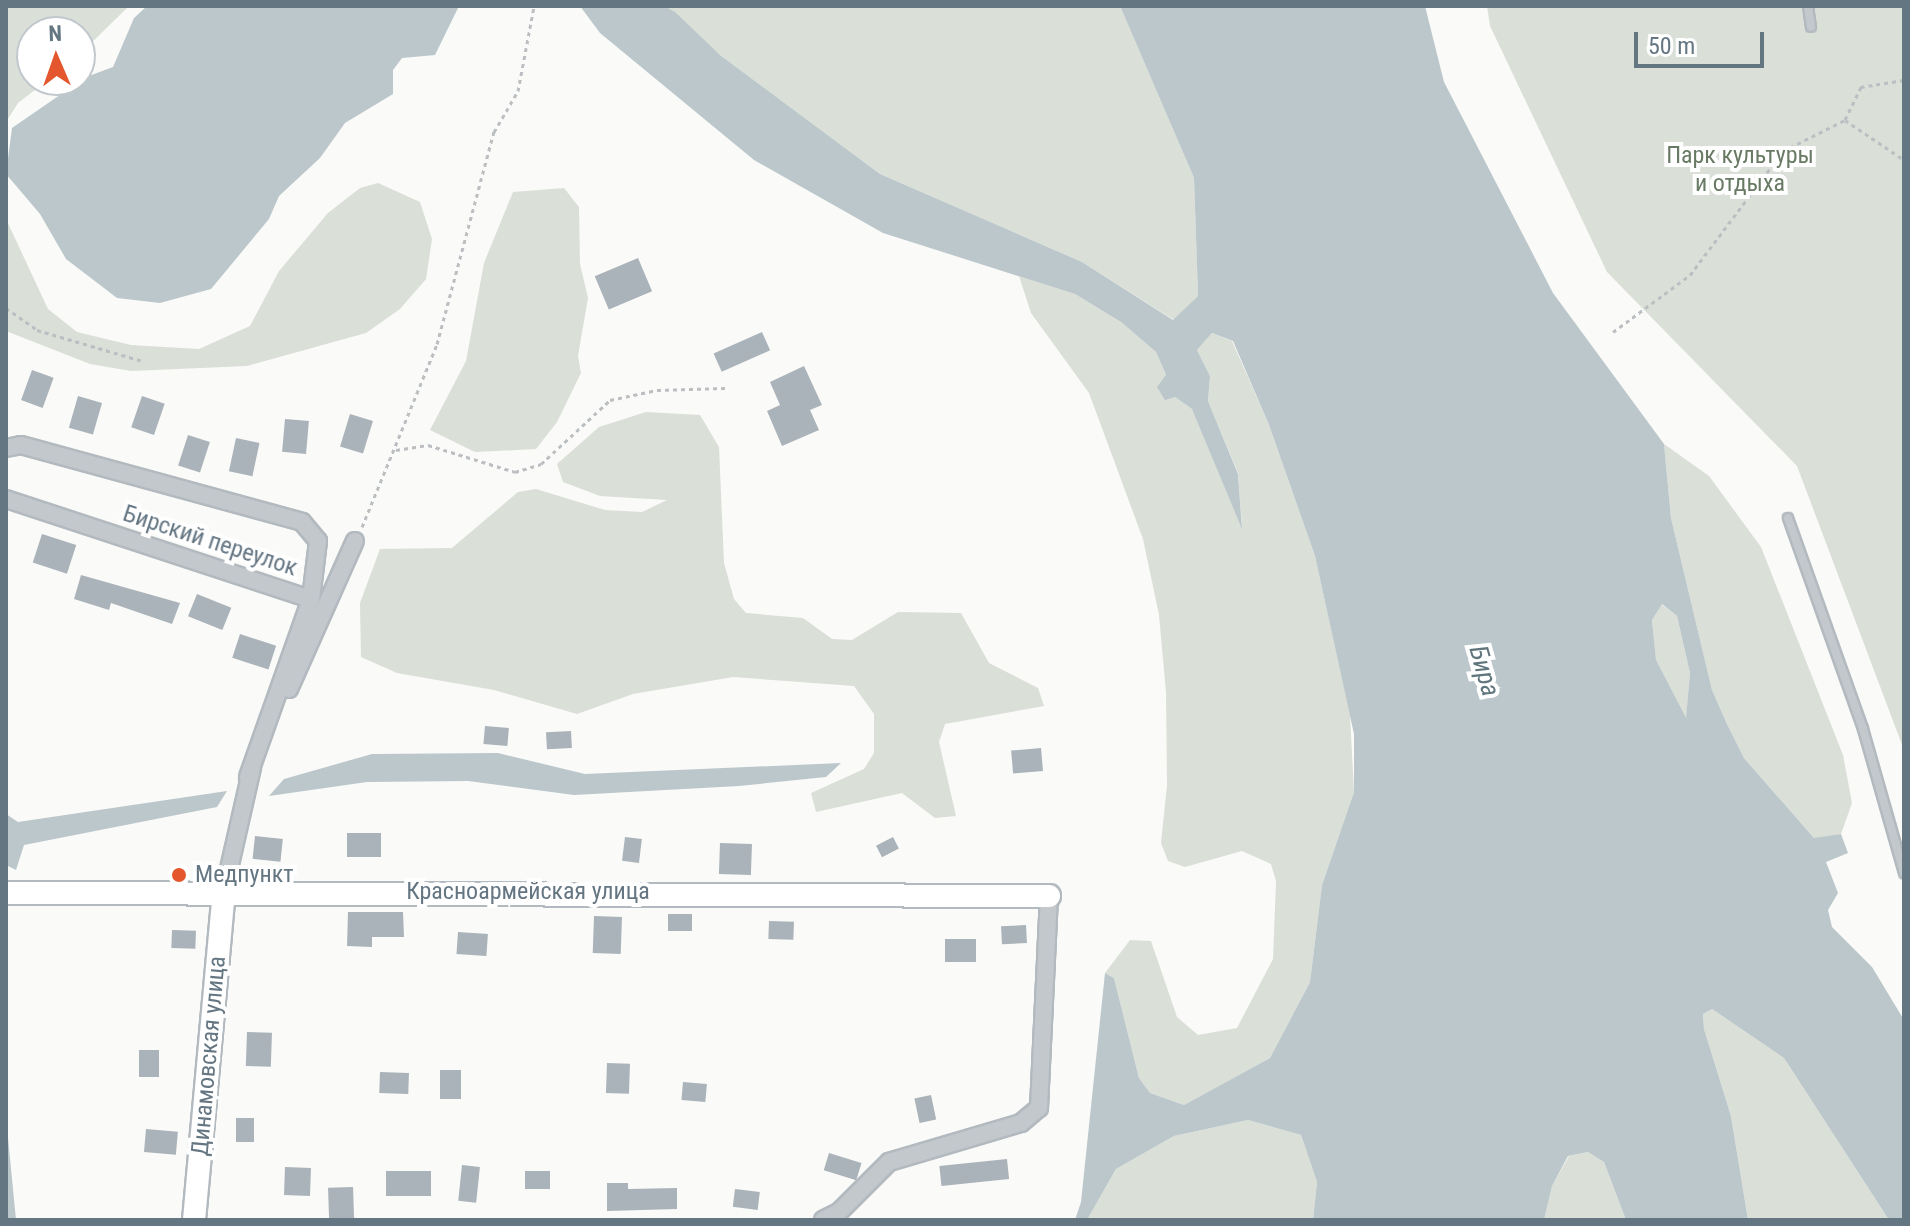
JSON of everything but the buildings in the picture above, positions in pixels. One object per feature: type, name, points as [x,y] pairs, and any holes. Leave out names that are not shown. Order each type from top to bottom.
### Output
[{"type":"street","points":[[6,448],[21,445],[302,522],[318,541],[311,599]]},
{"type":"street","name":"Бирский переулок","points":[[6,499],[311,599],[248,777]]},
{"type":"street","points":[[224,891],[248,777],[355,541]]},
{"type":"street","name":"Красноармейская улица","points":[[6,893],[224,891],[1049,896]]},
{"type":"street","name":"Динамовская улица","points":[[194,1220],[224,891]]},
{"type":"street","points":[[823,1220],[839,1212],[889,1162],[1021,1123],[1039,1108],[1049,896]]},
{"type":"lane","points":[[1808,6],[1811,27]]},
{"type":"lane","points":[[1788,518],[1863,729],[1904,873]]},
{"type":"path","points":[[355,541],[396,450],[437,344],[494,132],[518,91],[534,6]]},
{"type":"path","points":[[1613,332],[1690,275],[1783,151],[1845,120],[1861,87],[1904,80]]},
{"type":"path","points":[[1845,120],[1904,160]]},
{"type":"path","points":[[6,308],[37,330],[142,361]]},
{"type":"path","points":[[396,450],[428,445],[515,472],[541,464],[610,400],[657,390],[725,388]]},
{"type":"green space","points":[[6,6],[129,6],[96,38],[96,16],[16,16],[16,96],[27,96],[18,103],[6,122]]},
{"type":"green space","points":[[664,6],[1120,6],[1194,178],[1198,296],[1174,320],[1082,262],[880,174],[720,55]]},
{"type":"green space","name":"Парк культуры и отдыха","points":[[1487,6],[1904,6],[1904,750],[1797,466],[1607,272],[1490,26]]},
{"type":"green space","points":[[378,183],[420,202],[432,239],[426,279],[400,309],[366,333],[247,366],[131,371],[90,364],[6,331],[6,219],[48,309],[77,332],[131,345],[199,349],[250,326],[279,271],[328,213],[360,188]]},
{"type":"green space","points":[[564,188],[579,207],[580,264],[588,298],[578,356],[581,373],[557,422],[536,449],[475,452],[430,430],[466,361],[484,263],[513,192]]},
{"type":"green space","points":[[1019,276],[1075,294],[1121,322],[1156,352],[1175,397],[1192,409],[1205,435],[1242,526],[1238,473],[1208,401],[1210,376],[1197,350],[1212,333],[1232,341],[1269,425],[1315,556],[1350,715],[1354,792],[1322,885],[1310,982],[1270,1058],[1184,1105],[1150,1093],[1139,1078],[1114,978],[1105,973],[1130,940],[1151,941],[1177,1017],[1198,1035],[1237,1028],[1273,959],[1276,881],[1271,864],[1242,851],[1185,867],[1168,861],[1161,843],[1167,785],[1166,692],[1159,615],[1143,539],[1089,393],[1031,313]]},
{"type":"green space","points":[[646,412],[700,415],[719,447],[724,563],[734,599],[746,613],[803,618],[832,639],[852,640],[898,612],[961,613],[989,663],[1038,688],[1044,706],[945,724],[939,742],[956,816],[935,818],[902,793],[816,812],[811,793],[864,769],[874,753],[874,714],[854,686],[733,677],[633,694],[577,714],[494,690],[397,673],[361,657],[360,603],[380,549],[452,548],[518,492],[536,489],[605,510],[642,512],[667,500],[600,496],[563,482],[557,464],[599,427]]},
{"type":"green space","points":[[1664,444],[1709,476],[1761,547],[1843,755],[1852,803],[1841,834],[1815,839],[1744,758],[1727,724],[1712,690],[1671,518]]},
{"type":"green space","points":[[1661,604],[1677,616],[1690,673],[1686,720],[1656,661],[1652,620]]},
{"type":"green space","points":[[1712,1009],[1784,1058],[1889,1220],[1748,1220],[1731,1116],[1704,1029],[1703,1014]]},
{"type":"green space","points":[[1248,1120],[1301,1135],[1317,1182],[1313,1220],[1087,1220],[1116,1169],[1174,1136]]},
{"type":"green space","points":[[1588,1152],[1604,1162],[1626,1220],[1544,1220],[1552,1186],[1569,1156]]},
{"type":"water","points":[[147,6],[459,6],[435,55],[402,58],[393,70],[393,94],[345,123],[320,158],[279,196],[269,219],[211,289],[160,303],[117,298],[66,259],[40,214],[6,174],[12,128],[58,96],[96,96],[96,73],[113,67],[134,18]]},
{"type":"water","name":"Бира","points":[[580,6],[664,6],[675,12],[720,55],[880,174],[1082,262],[1173,320],[1198,296],[1194,178],[1120,6],[1425,6],[1444,82],[1553,293],[1664,444],[1671,518],[1712,690],[1744,758],[1814,838],[1841,834],[1848,853],[1826,862],[1838,893],[1828,910],[1832,927],[1872,967],[1904,1020],[1904,1220],[1889,1220],[1784,1058],[1712,1009],[1703,1014],[1704,1029],[1731,1116],[1748,1220],[1626,1220],[1604,1162],[1588,1152],[1568,1156],[1552,1186],[1544,1220],[1313,1220],[1317,1182],[1301,1135],[1248,1120],[1174,1136],[1116,1169],[1087,1220],[1075,1220],[1081,1202],[1105,973],[1114,978],[1139,1078],[1150,1093],[1184,1105],[1270,1058],[1310,982],[1322,885],[1354,792],[1354,734],[1315,556],[1269,425],[1233,341],[1212,333],[1197,350],[1210,376],[1208,401],[1238,474],[1242,529],[1192,409],[1175,397],[1165,400],[1157,387],[1166,375],[1156,352],[1121,322],[1075,294],[883,233],[754,160],[600,33]],"holes":[[[1662,604],[1677,616],[1690,673],[1686,718],[1656,660],[1652,620]]]},
{"type":"water","points":[[498,753],[585,774],[841,763],[826,777],[739,786],[574,795],[468,781],[367,782],[269,796],[284,779],[372,754]]},
{"type":"water","points":[[227,791],[217,807],[24,845],[16,870],[6,865],[6,814],[18,822]]},
{"type":"water","points":[[6,1117],[16,1220],[6,1220]]},
{"type":"place","name":"Медпункт","points":[[179,875]]}]
